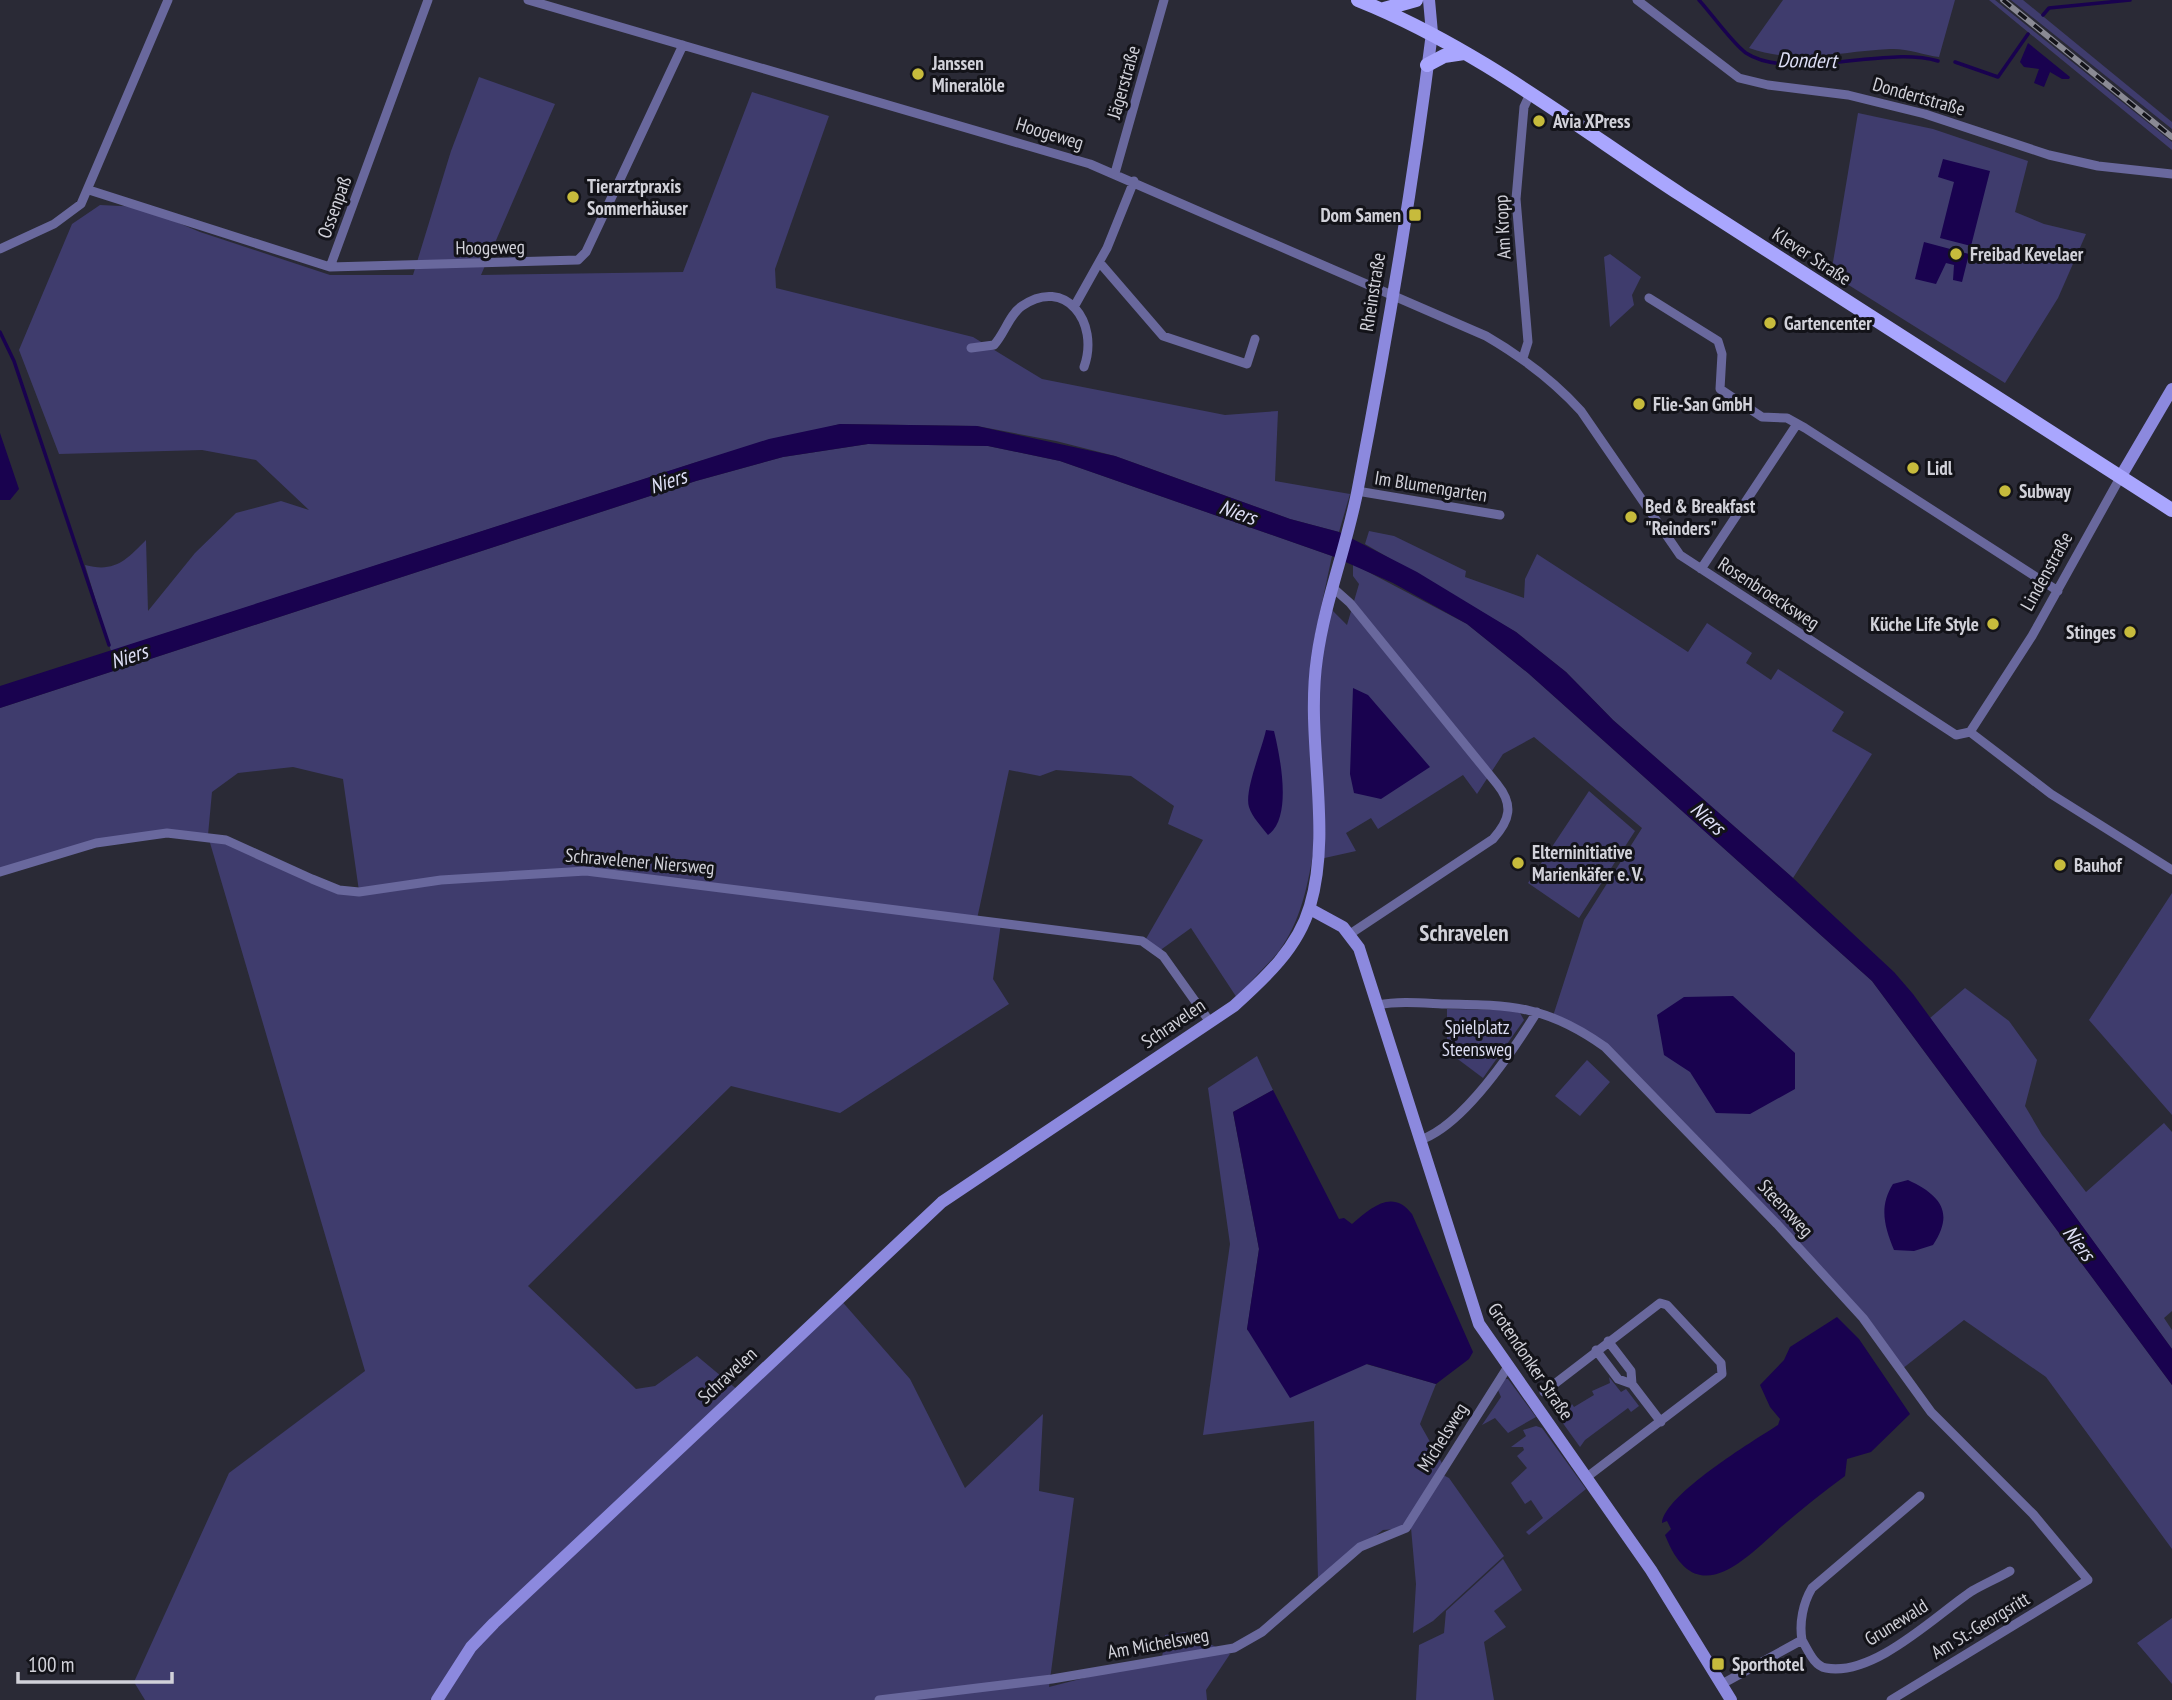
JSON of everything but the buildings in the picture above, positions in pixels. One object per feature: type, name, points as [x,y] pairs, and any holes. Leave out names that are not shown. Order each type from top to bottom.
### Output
[{"type":"main road","name":"Klever Straße","points":[[1358,0],[1432,33],[1530,94],[2172,510]]},
{"type":"main road","points":[[1382,9],[1416,0]]},
{"type":"main road","name":"Rheinstraße","points":[[1332,587],[1357,491],[1392,297],[1432,33],[1429,0]]},
{"type":"main road","points":[[1427,65],[1444,56],[1464,53]]},
{"type":"main road","name":"Lindenstraße","points":[[2120,477],[2172,389]]},
{"type":"main road","name":"Schravelen","points":[[437,1700],[471,1647],[494,1623],[942,1202],[1210,1022],[1269,974],[1296,938],[1310,909],[1320,859],[1314,690],[1323,619],[1332,587]]},
{"type":"main road","points":[[1310,909],[1336,922],[1350,934]]},
{"type":"main road","name":"Grotendonker Straße","points":[[1350,934],[1359,948],[1378,1005],[1476,1318],[1587,1477],[1731,1700]]},
{"type":"street","points":[[0,249],[72,213],[89,190],[168,0]]},
{"type":"street","name":"Ossenpaß","points":[[89,190],[330,267],[428,0]]},
{"type":"street","name":"Hoogeweg","points":[[528,0],[1048,150],[1115,173],[1392,297]]},
{"type":"street","name":"Jägerstraße","points":[[1115,173],[1164,0]]},
{"type":"street","name":"Dondertstraße","points":[[1637,0],[1739,78],[1769,85],[1848,95],[1925,114],[2049,155],[2098,166],[2172,174]]},
{"type":"street","name":"Hoogeweg","points":[[330,267],[578,260],[586,252],[683,45]]},
{"type":"street","name":"Am Kropp","points":[[1523,358],[1528,342],[1516,199],[1524,107],[1530,94]]},
{"type":"street","points":[[1074,307],[1100,263],[1134,181]]},
{"type":"street","points":[[1100,263],[1163,336],[1247,364],[1255,339]]},
{"type":"street","name":"Rosenbroecksweg","points":[[1392,297],[1451,320],[1523,358],[1564,392],[1581,411],[1680,555],[1956,735],[1970,732],[2050,794],[2172,870]]},
{"type":"street","points":[[971,348],[994,345],[1013,315],[1032,301],[1056,299],[1074,307],[1084,319],[1090,337],[1084,368]]},
{"type":"street","points":[[1649,299],[1718,341],[1722,355],[1720,390],[1762,417],[1787,418],[2058,591]]},
{"type":"street","points":[[1701,569],[1797,424]]},
{"type":"street","name":"Lindenstraße","points":[[1970,732],[2058,591],[2120,477]]},
{"type":"street","name":"Im Blumengarten","points":[[1357,491],[1500,515]]},
{"type":"street","points":[[1332,587],[1350,603],[1497,784],[1510,809],[1504,827],[1493,839],[1350,934]]},
{"type":"street","name":"Schravelener Niersweg","points":[[0,872],[96,843],[167,833],[226,840],[339,890],[359,892],[441,880],[557,871],[653,877],[1142,941],[1163,956],[1210,1022]]},
{"type":"street","name":"Steensweg","points":[[1378,1005],[1511,1005],[1575,1025],[1605,1047],[1768,1214],[1863,1318],[1931,1412],[2033,1514],[2088,1580]]},
{"type":"street","points":[[1420,1140],[1440,1130],[1473,1098],[1517,1044],[1536,1012]]},
{"type":"street","points":[[1544,1392],[1652,1307],[1664,1303],[1721,1363],[1722,1374],[1587,1477]]},
{"type":"street","points":[[1608,1341],[1631,1371],[1632,1384],[1661,1422]]},
{"type":"street","points":[[1596,1350],[1618,1379],[1632,1384]]},
{"type":"street","name":"Michelsweg","points":[[1406,1528],[1509,1365]]},
{"type":"street","points":[[1722,1684],[1802,1640],[1800,1628],[1807,1597],[1812,1588],[1920,1496]]},
{"type":"street","name":"Am Michelsweg","points":[[879,1700],[1052,1679],[1234,1648],[1262,1632],[1360,1547],[1406,1528]]},
{"type":"street","name":"Grunewald","points":[[1802,1640],[1816,1662],[1824,1668],[1861,1662],[1917,1634],[1973,1590],[2010,1571]]},
{"type":"street","name":"Am St.-Georgsritt","points":[[1891,1700],[2088,1580]]},
{"type":"green space","points":[[1783,0],[1955,0],[1939,57],[1896,49],[1819,56],[1784,56],[1749,48]]},
{"type":"green space","points":[[1989,0],[1995,0],[2172,142],[2172,150]]},
{"type":"green space","points":[[2011,0],[2023,0],[2172,122],[2172,129]]},
{"type":"green space","points":[[479,77],[555,104],[481,275],[683,272],[752,92],[829,116],[775,269],[776,288],[973,337],[1042,379],[1225,415],[1278,411],[1275,481],[1350,494],[1339,532],[1290,519],[1115,456],[1056,441],[977,426],[840,424],[700,461],[111,651],[85,565],[112,566],[146,540],[148,611],[195,553],[236,513],[281,501],[309,510],[256,460],[202,450],[59,454],[19,350],[72,224],[100,205],[141,207],[200,232],[330,275],[413,275],[451,151]]},
{"type":"green space","name":"Freibad Kevelaer","points":[[1858,113],[1933,129],[2028,161],[2015,212],[2044,224],[2086,234],[2058,298],[2005,383],[1831,274]]},
{"type":"green space","points":[[1610,254],[1641,277],[1632,295],[1634,305],[1610,327],[1604,257]]},
{"type":"green space","points":[[868,444],[988,446],[1060,461],[1332,556],[1314,640],[1332,610],[1347,625],[1359,584],[1353,576],[1353,564],[1467,624],[1528,673],[1872,981],[2172,1385],[2172,1549],[2046,1377],[1964,1320],[1902,1369],[1863,1318],[1605,1047],[1553,1016],[1584,920],[1642,828],[1534,737],[1503,754],[1477,794],[1463,775],[1378,829],[1371,818],[1346,833],[1356,851],[1320,859],[1313,854],[1305,892],[1292,929],[1279,951],[1251,981],[1239,1001],[1191,928],[1155,954],[1143,944],[1203,840],[1168,824],[1174,806],[1131,776],[1056,770],[1040,776],[1009,770],[977,919],[1001,923],[993,979],[1009,1004],[840,1113],[731,1086],[528,1286],[636,1389],[655,1386],[697,1356],[739,1391],[839,1298],[910,1379],[965,1488],[1043,1414],[1039,1491],[1074,1498],[1049,1687],[1162,1658],[1165,1635],[1186,1632],[1230,1654],[1206,1690],[1207,1700],[145,1700],[134,1682],[229,1473],[365,1371],[208,836],[128,839],[77,849],[0,872],[0,708],[696,481],[783,457]],"holes":[[[293,767],[343,779],[359,891],[312,879],[208,835],[212,792],[238,773]]]},
{"type":"green space","points":[[1369,531],[1394,536],[1466,571],[1465,577],[1524,598],[1525,579],[1537,554],[1688,652],[1707,623],[1752,653],[1746,663],[1771,680],[1778,669],[1844,712],[1832,731],[1872,754],[1793,878],[1613,720],[1566,672],[1516,632],[1365,544]]},
{"type":"green space","points":[[1589,791],[1635,831],[1579,918],[1528,883]]},
{"type":"green space","points":[[2172,893],[2172,1115],[2089,1020]]},
{"type":"green space","points":[[1965,988],[2009,1021],[2037,1060],[2025,1106],[2042,1135],[2086,1192],[2164,1123],[2172,1132],[2172,1311],[2164,1318],[2172,1330],[2172,1349],[1930,1018]]},
{"type":"green space","name":"Spielplatz Steensweg","points":[[1447,1009],[1511,1010],[1520,1013],[1524,1020],[1483,1078],[1447,1051]]},
{"type":"green space","points":[[1257,1056],[1273,1090],[1233,1112],[1259,1249],[1247,1330],[1436,1384],[1420,1424],[1443,1465],[1439,1473],[1449,1478],[1504,1556],[1433,1621],[1413,1633],[1416,1584],[1411,1528],[1383,1530],[1318,1579],[1314,1421],[1203,1435],[1230,1244],[1208,1088]]},
{"type":"green space","points":[[1587,1060],[1610,1082],[1580,1116],[1555,1096]]},
{"type":"green space","points":[[1609,1377],[1621,1392],[1626,1389],[1639,1406],[1631,1412],[1628,1408],[1585,1440],[1580,1447],[1557,1415],[1567,1414],[1572,1404],[1574,1407],[1594,1395],[1592,1391],[1610,1383]]},
{"type":"green space","points":[[1504,1379],[1508,1379],[1536,1417],[1508,1433],[1495,1418],[1482,1425],[1501,1397],[1498,1390]]},
{"type":"green space","points":[[1536,1426],[1542,1428],[1586,1489],[1529,1535],[1526,1532],[1543,1518],[1531,1500],[1525,1504],[1511,1483],[1527,1468],[1517,1456],[1524,1450],[1523,1447],[1511,1447],[1526,1436],[1523,1430]]},
{"type":"green space","points":[[1503,1559],[1522,1590],[1494,1611],[1506,1627],[1484,1642],[1494,1700],[1416,1700],[1419,1645],[1444,1633],[1446,1611]]},
{"type":"green space","points":[[2172,1618],[2172,1684],[2137,1643]]},
{"type":"water","points":[[2028,43],[2070,77],[2069,79],[2062,79],[2050,72],[2044,87],[2034,83],[2039,69],[2024,67],[2020,62]]},
{"type":"water","points":[[1943,159],[1990,171],[1971,246],[1940,238],[1954,182],[1938,177]]},
{"type":"water","points":[[1924,242],[1969,254],[1962,282],[1953,280],[1954,265],[1946,263],[1936,284],[1915,279]]},
{"type":"water","name":"Niers","points":[[840,424],[977,426],[1115,456],[1290,519],[1339,532],[1417,572],[1516,632],[1566,672],[1613,720],[1793,878],[1894,972],[1913,994],[2172,1349],[2172,1385],[1872,981],[1528,673],[1467,624],[1393,583],[1332,556],[1060,461],[988,446],[868,444],[783,457],[696,481],[0,708],[0,686],[769,439]]},
{"type":"water","points":[[0,433],[19,489],[10,500],[0,500]]},
{"type":"water","points":[[1353,688],[1368,695],[1430,767],[1381,799],[1354,793],[1350,774]]},
{"type":"water","points":[[1266,730],[1274,731],[1283,786],[1280,815],[1276,827],[1268,835],[1252,814],[1248,800]]},
{"type":"water","points":[[1733,996],[1795,1053],[1795,1089],[1750,1114],[1716,1113],[1690,1072],[1664,1055],[1657,1015],[1684,997]]},
{"type":"water","points":[[1273,1090],[1339,1219],[1344,1218],[1352,1224],[1374,1207],[1389,1202],[1397,1202],[1412,1214],[1473,1352],[1469,1359],[1436,1384],[1367,1364],[1290,1398],[1247,1329],[1259,1249],[1233,1112]]},
{"type":"water","points":[[1908,1180],[1936,1198],[1941,1206],[1943,1223],[1933,1245],[1914,1251],[1894,1250],[1884,1216],[1886,1200],[1893,1184]]},
{"type":"water","points":[[1837,1317],[1859,1339],[1910,1414],[1871,1452],[1847,1459],[1845,1476],[1751,1554],[1720,1573],[1705,1576],[1690,1571],[1677,1558],[1665,1535],[1671,1529],[1667,1521],[1662,1523],[1667,1511],[1677,1498],[1711,1470],[1778,1425],[1780,1419],[1770,1407],[1760,1385],[1784,1360],[1790,1347]]},
{"type":"waterway","name":"Dondert","points":[[1699,0],[1741,49],[1765,61],[1812,64],[1891,57],[1916,57],[1938,61]]},
{"type":"waterway","name":"Dondert","points":[[2043,15],[2049,8],[2130,0]]},
{"type":"waterway","name":"Dondert","points":[[1955,62],[1998,77],[2028,34]]},
{"type":"waterway","name":"Niers","points":[[0,332],[14,361],[109,645]]},
{"type":"railway","points":[[2003,0],[2172,137]]},
{"type":"place","name":"Janssen Mineralöle","points":[[918,74]]},
{"type":"place","name":"Avia XPress","points":[[1539,121]]},
{"type":"place","name":"Tierarztpraxis Sommerhäuser","points":[[573,197]]},
{"type":"place","name":"Dom Samen","points":[[1415,215]]},
{"type":"place","name":"Freibad Kevelaer","points":[[1956,254]]},
{"type":"place","name":"Gartencenter","points":[[1770,323]]},
{"type":"place","name":"Flie-San GmbH","points":[[1639,404]]},
{"type":"place","name":"Lidl","points":[[1913,468]]},
{"type":"place","name":"Subway","points":[[2005,491]]},
{"type":"place","name":"Bed & Breakfast \"Reinders\"","points":[[1631,517]]},
{"type":"place","name":"Küche Life Style","points":[[1993,624]]},
{"type":"place","name":"Stinges","points":[[2130,632]]},
{"type":"place","name":"Elterninitiative Marienkäfer e. V.","points":[[1518,863]]},
{"type":"place","name":"Bauhof","points":[[2060,865]]},
{"type":"place","name":"Sporthotel","points":[[1718,1664]]},
{"type":"district","name":"Schravelen","points":[[1464,932]]}]
